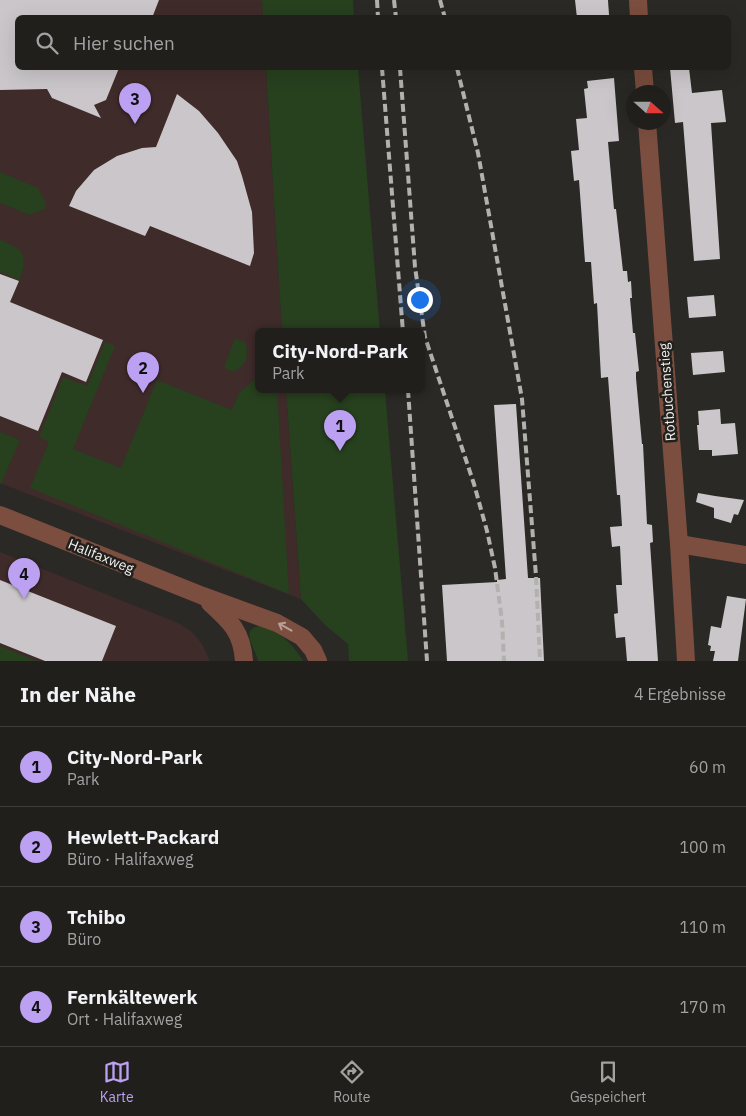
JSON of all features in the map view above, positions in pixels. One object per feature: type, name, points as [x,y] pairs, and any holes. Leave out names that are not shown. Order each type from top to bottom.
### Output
[{"type":"street","points":[[638,0],[639,15]]},
{"type":"street","points":[[643,70],[644,85]]},
{"type":"street","name":"Rotbuchenstieg","points":[[648,130],[686,661]]},
{"type":"street","name":"Halifaxweg","points":[[0,515],[203,596],[277,623],[302,636],[313,650],[318,661]]},
{"type":"street","points":[[679,544],[746,555]]},
{"type":"street","name":"Halifaxweg","points":[[203,596],[229,620],[238,632],[243,646],[244,661]]},
{"type":"shaded area","points":[[0,0],[262,0],[263,15],[15,15],[15,70],[266,70],[282,328],[255,328],[255,393],[286,393],[301,599],[0,483]]},
{"type":"shaded area","points":[[0,552],[178,623],[192,632],[202,644],[210,661],[7,661],[0,658]]},
{"type":"green space","points":[[262,0],[353,0],[354,15],[263,15]]},
{"type":"green space","points":[[266,70],[358,70],[380,328],[282,328]]},
{"type":"green space","points":[[0,172],[38,188],[46,203],[45,209],[30,215],[0,203]]},
{"type":"green space","points":[[0,240],[19,250],[22,254],[24,264],[19,280],[0,272]]},
{"type":"green space","points":[[235,338],[245,342],[247,356],[244,363],[234,372],[224,368]]},
{"type":"green space","points":[[105,342],[115,346],[73,449],[121,468],[157,380],[232,410],[239,393],[255,379],[255,393],[277,393],[289,594],[30,488],[49,442],[39,437],[63,377],[87,386]]},
{"type":"green space","points":[[286,393],[385,393],[408,661],[349,661],[348,644],[325,625],[301,599]]},
{"type":"green space","points":[[0,432],[20,440],[1,484],[0,484]]},
{"type":"green space","points":[[259,626],[273,631],[285,639],[303,661],[258,661],[249,636],[253,628]]},
{"type":"green space","points":[[0,646],[37,661],[0,661]]},
{"type":"building","points":[[0,0],[159,0],[153,15],[15,15],[15,70],[118,70],[106,100],[94,105],[101,118],[52,98],[47,89],[0,90]]},
{"type":"building","points":[[575,0],[608,0],[609,15],[577,15]]},
{"type":"building","points":[[670,70],[689,70],[692,93],[722,90],[726,122],[711,123],[720,259],[694,261],[683,122],[675,123]]},
{"type":"building","points":[[614,78],[619,141],[608,142],[614,209],[616,209],[623,271],[627,271],[628,282],[631,281],[632,298],[630,298],[639,371],[636,372],[636,378],[643,444],[647,524],[652,525],[653,542],[650,543],[658,661],[627,661],[625,637],[616,638],[614,614],[618,613],[616,585],[622,585],[620,546],[612,547],[610,527],[622,526],[620,495],[617,495],[608,377],[601,378],[597,303],[594,304],[591,262],[585,262],[579,180],[574,181],[571,151],[579,150],[576,119],[587,118],[584,89],[588,88],[587,81]]},
{"type":"building","points":[[177,94],[199,111],[218,133],[237,161],[252,212],[254,253],[250,266],[150,226],[145,236],[69,206],[76,191],[94,170],[117,156],[142,148],[156,147]]},
{"type":"building","points":[[0,274],[19,281],[10,302],[103,340],[86,382],[62,372],[38,431],[0,416]]},
{"type":"building","points":[[714,295],[716,316],[689,318],[687,297]]},
{"type":"building","points":[[723,351],[725,372],[693,375],[691,353]]},
{"type":"building","points":[[516,404],[528,578],[540,578],[544,661],[447,661],[442,585],[497,582],[497,580],[506,579],[494,405]]},
{"type":"building","points":[[720,409],[721,424],[735,423],[738,454],[712,456],[712,450],[699,450],[698,411]]},
{"type":"building","points":[[698,493],[744,500],[738,515],[734,514],[731,523],[714,518],[714,508],[696,502]]},
{"type":"building","points":[[0,580],[116,626],[102,661],[45,661],[0,643]]},
{"type":"building","points":[[727,596],[746,599],[738,661],[713,661],[715,651],[710,651],[711,646],[708,645],[711,626],[721,628]]},
{"type":"railway","points":[[377,0],[378,15]]},
{"type":"railway","points":[[394,0],[396,15]]},
{"type":"railway","points":[[440,0],[444,15]]},
{"type":"railway","points":[[382,70],[403,328]]},
{"type":"railway","points":[[400,70],[415,267],[424,328]]},
{"type":"railway","points":[[457,70],[478,153],[522,399],[536,576],[540,661]]},
{"type":"railway","points":[[425,337],[474,484],[487,531],[495,568],[502,621],[504,661]]},
{"type":"railway","points":[[408,393],[427,661]]},
{"type":"place","name":"Tchibo","points":[[135,124]]},
{"type":"place","name":"Hewlett-Packard","points":[[143,393]]},
{"type":"place","name":"City-Nord-Park","points":[[340,451]]},
{"type":"place","name":"Fernkältewerk","points":[[24,599]]}]
